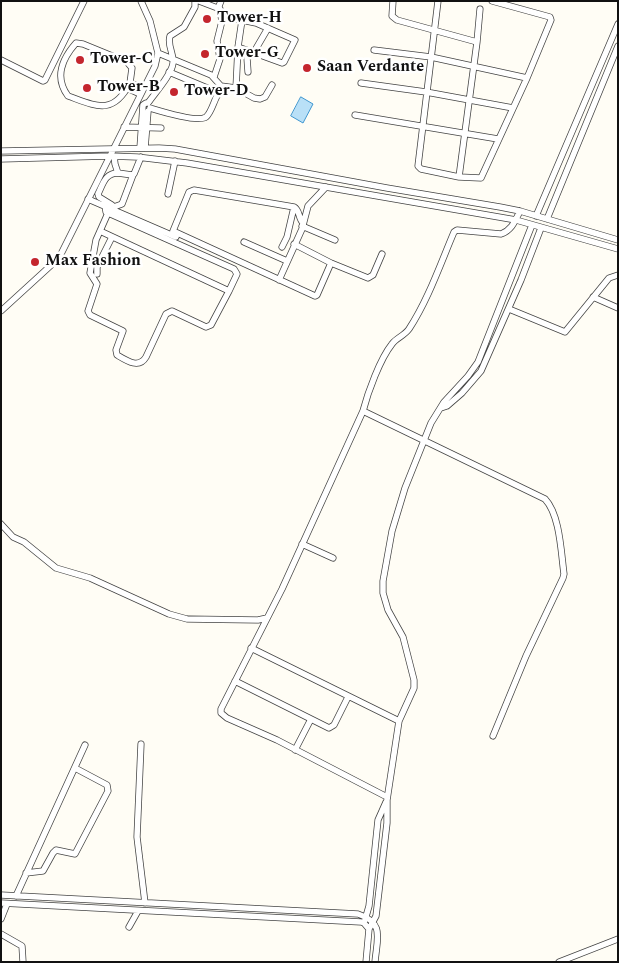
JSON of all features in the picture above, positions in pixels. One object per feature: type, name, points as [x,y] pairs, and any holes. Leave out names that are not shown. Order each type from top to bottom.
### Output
[{"type":"street","points":[[1,60],[42,81],[45,80],[84,1]]},
{"type":"street","points":[[1,311],[60,258],[155,66],[158,53],[150,21],[141,1]]},
{"type":"street","points":[[142,148],[148,106],[169,72],[173,59],[168,42],[170,36],[184,27],[197,1],[220,9]]},
{"type":"street","points":[[214,77],[220,60],[218,41],[222,16],[220,1]]},
{"type":"street","points":[[393,1],[392,12],[394,18],[477,42]]},
{"type":"street","points":[[438,1],[418,166],[421,169],[482,178],[527,78],[551,18],[492,1]]},
{"type":"street","points":[[459,176],[466,133],[480,10]]},
{"type":"street","points":[[222,16],[268,28],[295,40],[282,63],[238,47]]},
{"type":"street","points":[[236,88],[238,47],[242,20]]},
{"type":"street","points":[[536,216],[618,24]]},
{"type":"street","points":[[248,72],[247,60],[268,28]]},
{"type":"street","points":[[76,44],[83,44],[127,62],[132,68],[129,85],[119,99],[104,106],[97,106],[68,96],[65,92],[60,72],[69,52],[76,44]]},
{"type":"street","points":[[547,219],[618,46]]},
{"type":"street","points":[[374,50],[431,57],[527,78]]},
{"type":"street","points":[[129,85],[142,91],[148,106],[175,115],[202,118],[208,115],[217,92],[218,84],[214,77],[158,53]]},
{"type":"street","points":[[169,72],[217,92]]},
{"type":"street","points":[[361,83],[426,92],[513,108]]},
{"type":"street","points":[[218,84],[236,88],[254,98],[263,99],[267,96],[272,85]]},
{"type":"street","points":[[355,115],[498,139]]},
{"type":"street","points":[[124,127],[161,128]]},
{"type":"street","points":[[1,151],[114,148],[174,149],[520,211],[618,240]]},
{"type":"street","points":[[112,156],[118,173]]},
{"type":"street","points":[[1,159],[112,156],[176,161],[516,220],[618,249]]},
{"type":"street","points":[[133,175],[111,173],[98,194],[99,197],[111,208],[234,270],[236,274],[210,326],[206,327],[172,311],[169,312],[144,361],[137,364],[119,356],[116,350],[123,331],[90,315],[88,311],[97,284],[90,273],[96,240],[111,208],[122,204],[141,157]]},
{"type":"street","points":[[168,194],[176,161]]},
{"type":"street","points":[[279,280],[303,225],[308,206],[326,188]]},
{"type":"street","points":[[332,262],[316,296],[174,233],[173,229],[192,190],[294,207],[298,210],[303,225],[335,240]]},
{"type":"street","points":[[88,199],[180,239]]},
{"type":"street","points":[[282,247],[287,238],[294,207]]},
{"type":"street","points":[[387,799],[295,750],[227,718],[221,713],[302,544],[363,411],[368,394],[388,349],[392,343],[408,330],[432,284],[454,232],[457,230],[501,234],[509,230],[520,211]]},
{"type":"street","points":[[375,962],[377,930],[374,922],[387,799],[399,721],[414,688],[414,680],[403,637],[388,610],[383,593],[383,581],[392,531],[405,488],[424,439],[440,408],[478,362],[532,225]]},
{"type":"street","points":[[440,408],[447,406],[462,393],[481,371],[509,309],[541,228]]},
{"type":"street","points":[[100,231],[229,291]]},
{"type":"street","points":[[97,274],[97,267],[112,237]]},
{"type":"street","points":[[244,242],[287,261]]},
{"type":"street","points":[[294,244],[368,278],[373,275],[382,254]]},
{"type":"street","points":[[509,309],[564,332],[609,278],[618,274]]},
{"type":"street","points":[[593,298],[618,308]]},
{"type":"street","points":[[363,411],[545,499],[551,505],[559,542],[563,578],[526,656],[493,736]]},
{"type":"street","points":[[1,524],[13,537],[24,542],[56,568],[90,578],[174,616],[187,619],[258,620],[267,618]]},
{"type":"street","points":[[302,544],[333,558]]},
{"type":"street","points":[[251,648],[399,721]]},
{"type":"street","points":[[235,681],[327,728],[332,727],[348,697]]},
{"type":"street","points":[[295,750],[310,719]]},
{"type":"street","points":[[141,744],[137,837],[145,903]]},
{"type":"street","points":[[16,896],[84,745]]},
{"type":"street","points":[[26,873],[43,871],[56,850],[75,854],[108,791],[107,785],[75,768]]},
{"type":"street","points":[[365,920],[378,820],[387,799]]},
{"type":"street","points":[[375,840],[384,841]]},
{"type":"street","points":[[372,868],[381,868]]},
{"type":"street","points":[[370,889],[378,891]]},
{"type":"street","points":[[1,895],[358,914],[365,920],[369,929],[366,962]]},
{"type":"street","points":[[1,919],[4,903],[365,920],[374,922]]},
{"type":"street","points":[[129,927],[138,910]]},
{"type":"street","points":[[369,929],[374,922]]},
{"type":"street","points":[[1,934],[22,946],[23,962]]},
{"type":"street","points":[[559,962],[609,942],[618,941]]},
{"type":"water","points":[[301,97],[313,104],[303,123],[291,116]]},
{"type":"place","name":"Tower-H","points":[[207,19]]},
{"type":"place","name":"Tower-G","points":[[205,54]]},
{"type":"place","name":"Tower-C","points":[[80,60]]},
{"type":"place","name":"Saan Verdante","points":[[307,68]]},
{"type":"place","name":"Tower-B","points":[[87,88]]},
{"type":"place","name":"Tower-D","points":[[174,92]]},
{"type":"place","name":"Max Fashion","points":[[35,262]]}]
